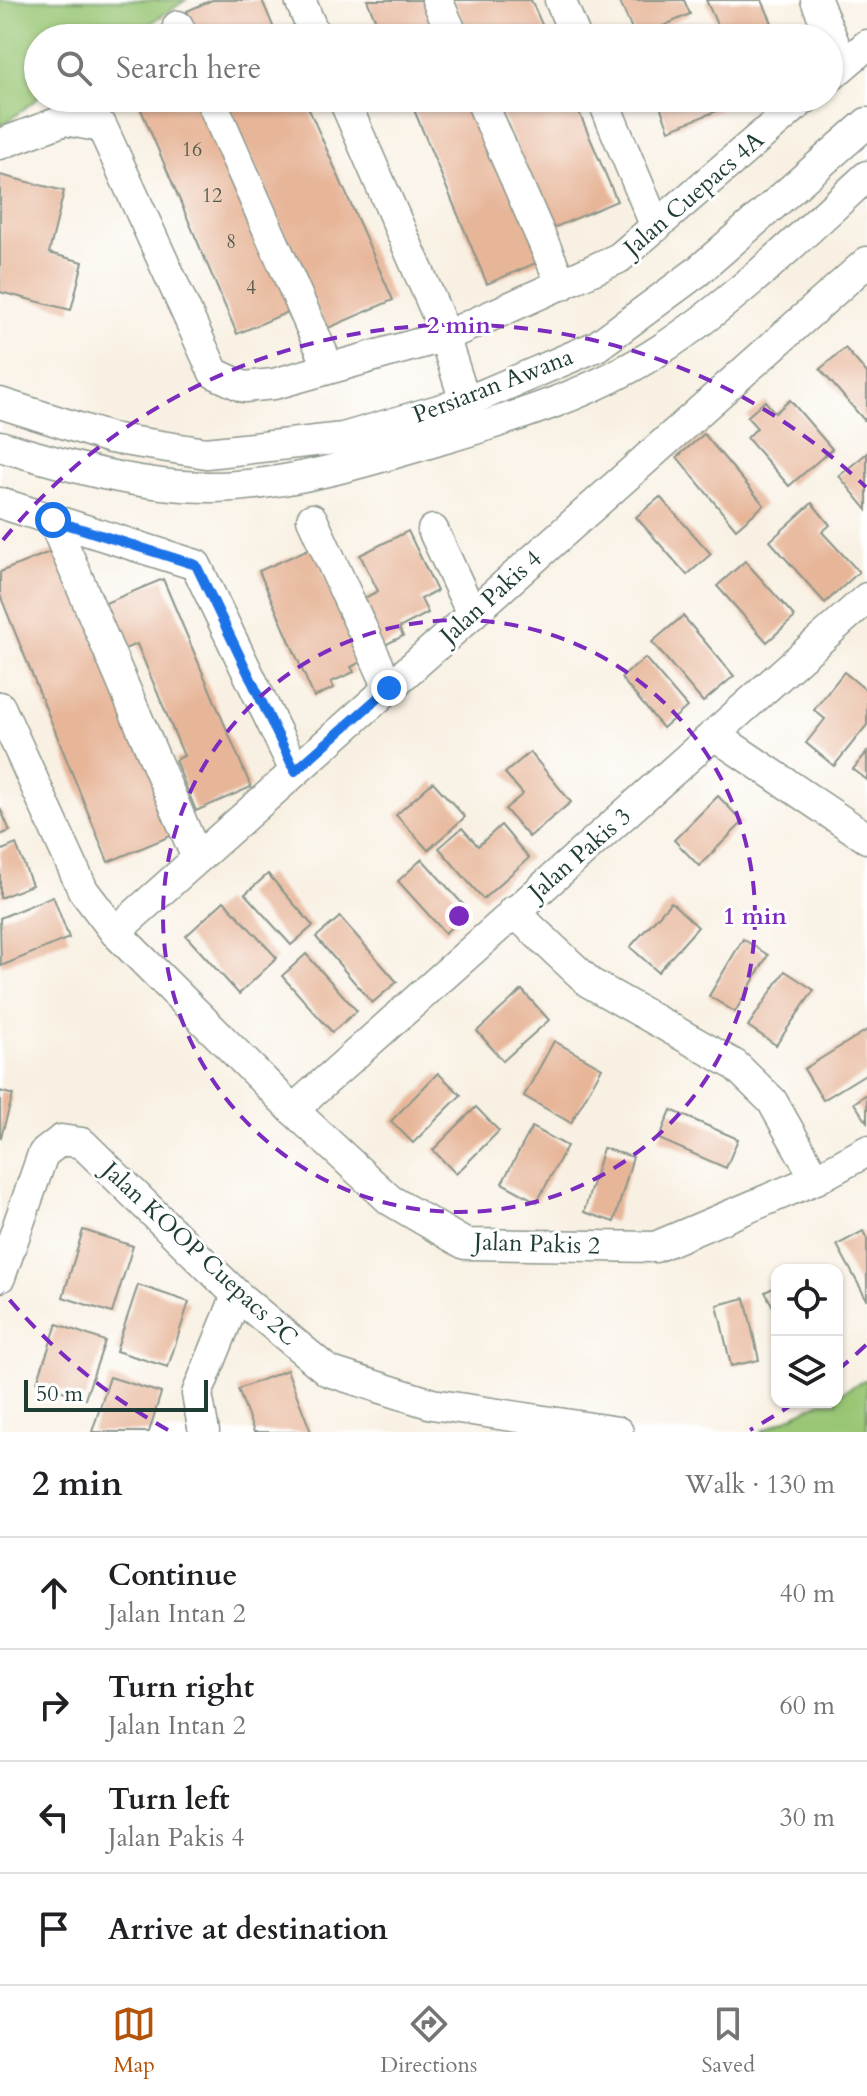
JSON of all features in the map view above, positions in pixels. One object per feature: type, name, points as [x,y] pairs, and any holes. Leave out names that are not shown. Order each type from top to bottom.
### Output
[{"type":"street","points":[[300,0],[310,24]]},
{"type":"street","points":[[437,0],[448,24]]},
{"type":"street","points":[[560,0],[570,24]]},
{"type":"street","points":[[816,0],[823,24]]},
{"type":"street","points":[[843,65],[867,45]]},
{"type":"street","points":[[216,112],[329,368]]},
{"type":"street","points":[[349,112],[446,336],[470,415]]},
{"type":"street","points":[[486,112],[562,285]]},
{"type":"street","points":[[608,112],[656,227]]},
{"type":"street","name":"Jalan Cuepacs 4A","points":[[0,144],[65,120],[102,127],[214,373],[244,387],[274,384],[446,336],[619,258],[789,112]]},
{"type":"street","name":"Persiaran Awana","points":[[0,403],[110,438],[206,453],[343,438],[414,417],[470,415],[512,382],[597,346],[697,272],[867,123]]},
{"type":"street","name":"Persiaran Awana","points":[[0,446],[101,475],[214,487],[340,470],[470,415],[597,386],[663,348],[722,303],[867,176]]},
{"type":"street","name":"Jalan Pakis 4","points":[[115,932],[867,262]]},
{"type":"street","points":[[446,336],[463,362],[490,379],[512,382]]},
{"type":"street","points":[[414,417],[432,395],[443,367],[446,336]]},
{"type":"street","points":[[0,503],[196,565],[295,771]]},
{"type":"street","points":[[312,519],[389,688]]},
{"type":"street","points":[[53,520],[197,858]]},
{"type":"street","points":[[433,530],[472,614]]},
{"type":"street","name":"Jalan Pakis 3","points":[[293,1110],[513,911],[716,736],[867,598]]},
{"type":"street","name":"Jalan Pakis 2","points":[[0,707],[83,890],[115,932],[293,1110],[390,1200],[465,1244],[655,1247],[816,1179],[867,1151]]},
{"type":"street","points":[[716,736],[867,838]]},
{"type":"street","points":[[513,911],[590,983],[735,1065],[772,1101],[816,1179]]},
{"type":"street","name":"Jalan KOOP Cuepacs 2C","points":[[0,1277],[43,1154],[61,1140],[82,1143],[237,1295],[328,1371],[437,1418],[618,1432]]},
{"type":"street","points":[[204,1432],[197,1394],[237,1295]]},
{"type":"green space","points":[[0,0],[186,0],[149,24],[24,24],[24,109],[0,127]]},
{"type":"green space","points":[[867,1379],[867,1432],[760,1432],[809,1408],[843,1408],[843,1391]]},
{"type":"building","points":[[212,0],[262,0],[272,24],[193,24],[187,11]]},
{"type":"building","points":[[367,0],[433,0],[443,24],[377,24]]},
{"type":"building","points":[[454,0],[531,0],[542,24],[464,24]]},
{"type":"building","points":[[619,0],[684,0],[690,14],[668,24],[630,24]]},
{"type":"building","points":[[706,0],[762,0],[772,23],[770,24],[717,24]]},
{"type":"building","points":[[142,112],[210,112],[295,309],[237,334]]},
{"type":"building","points":[[231,112],[310,112],[393,300],[326,329]]},
{"type":"building","points":[[415,112],[480,112],[543,260],[487,284]]},
{"type":"building","points":[[501,112],[579,112],[617,201],[551,229]]},
{"type":"building","points":[[662,112],[714,112],[669,130]]},
{"type":"building","points":[[0,175],[64,191],[49,253],[83,262],[71,310],[0,292]]},
{"type":"building","points":[[845,348],[867,373],[867,417],[864,420],[820,369]]},
{"type":"building","points":[[790,400],[832,449],[789,486],[747,438],[757,428],[747,417],[765,401],[775,413]]},
{"type":"building","points":[[704,434],[764,505],[736,529],[677,457]]},
{"type":"building","points":[[867,453],[867,510],[839,476]]},
{"type":"building","points":[[660,497],[711,554],[687,575],[636,517]]},
{"type":"building","points":[[812,503],[830,525],[822,532],[859,572],[825,603],[770,541]]},
{"type":"building","points":[[408,531],[437,591],[421,599],[428,613],[399,628],[403,636],[379,648],[357,602],[378,591],[360,555]]},
{"type":"building","points":[[62,547],[178,833],[108,862],[0,595],[0,572]]},
{"type":"building","points":[[313,547],[363,661],[351,667],[354,672],[331,682],[334,688],[314,697],[259,571]]},
{"type":"building","points":[[745,561],[795,617],[767,642],[717,586]]},
{"type":"building","points":[[163,579],[251,787],[196,811],[175,760],[184,756],[137,644],[122,650],[103,604]]},
{"type":"building","points":[[683,616],[734,676],[703,702],[652,642]]},
{"type":"building","points":[[645,658],[687,707],[663,728],[621,678]]},
{"type":"building","points":[[844,672],[867,691],[867,725],[834,766],[806,743],[825,719],[814,710]]},
{"type":"building","points":[[530,752],[571,802],[529,837],[505,809],[523,794],[505,773]]},
{"type":"building","points":[[867,752],[867,780],[853,769]]},
{"type":"building","points":[[433,782],[465,817],[428,850],[396,815]]},
{"type":"building","points":[[718,796],[743,822],[699,866],[674,840]]},
{"type":"building","points":[[0,808],[10,831],[0,835]]},
{"type":"building","points":[[501,825],[529,858],[483,899],[439,848],[462,828],[478,846]]},
{"type":"building","points":[[16,844],[32,885],[0,898],[0,851]]},
{"type":"building","points":[[422,859],[469,911],[445,933],[398,881]]},
{"type":"building","points":[[268,874],[313,926],[291,945],[245,894]]},
{"type":"building","points":[[53,896],[69,938],[1,966],[0,918]]},
{"type":"building","points":[[224,901],[277,958],[239,994],[186,936]]},
{"type":"building","points":[[671,902],[698,927],[658,972],[630,947]]},
{"type":"building","points":[[340,917],[397,982],[372,1003],[316,937]]},
{"type":"building","points":[[743,939],[768,955],[735,1012],[709,996]]},
{"type":"building","points":[[306,954],[357,1011],[332,1032],[282,976]]},
{"type":"building","points":[[785,971],[814,990],[776,1045],[748,1026]]},
{"type":"building","points":[[522,990],[549,1020],[503,1061],[477,1031]]},
{"type":"building","points":[[867,1030],[867,1073],[823,1100],[804,1069]]},
{"type":"building","points":[[554,1041],[602,1068],[571,1123],[524,1096]]},
{"type":"building","points":[[438,1073],[461,1095],[413,1143],[391,1121]]},
{"type":"building","points":[[0,1091],[13,1095],[1,1137],[0,1136]]},
{"type":"building","points":[[867,1094],[867,1122],[854,1103]]},
{"type":"building","points":[[476,1107],[499,1131],[456,1174],[433,1150]]},
{"type":"building","points":[[671,1110],[738,1139],[726,1168],[659,1139]]},
{"type":"building","points":[[532,1127],[567,1146],[537,1202],[502,1183]]},
{"type":"building","points":[[603,1148],[633,1157],[614,1222],[584,1212]]},
{"type":"building","points":[[83,1230],[133,1246],[112,1313],[63,1297]]},
{"type":"building","points":[[863,1231],[867,1239],[867,1300],[837,1245]]},
{"type":"building","points":[[138,1285],[189,1302],[168,1367],[116,1351]]},
{"type":"building","points":[[771,1289],[771,1303],[765,1292]]},
{"type":"building","points":[[745,1298],[759,1360],[731,1366],[717,1305]]},
{"type":"building","points":[[57,1324],[105,1341],[85,1399],[37,1382]]},
{"type":"building","points":[[287,1370],[311,1432],[254,1432],[238,1389]]},
{"type":"building","points":[[110,1377],[161,1393],[149,1432],[92,1432]]},
{"type":"route","points":[[53,520],[196,565],[295,771],[389,688]]}]
